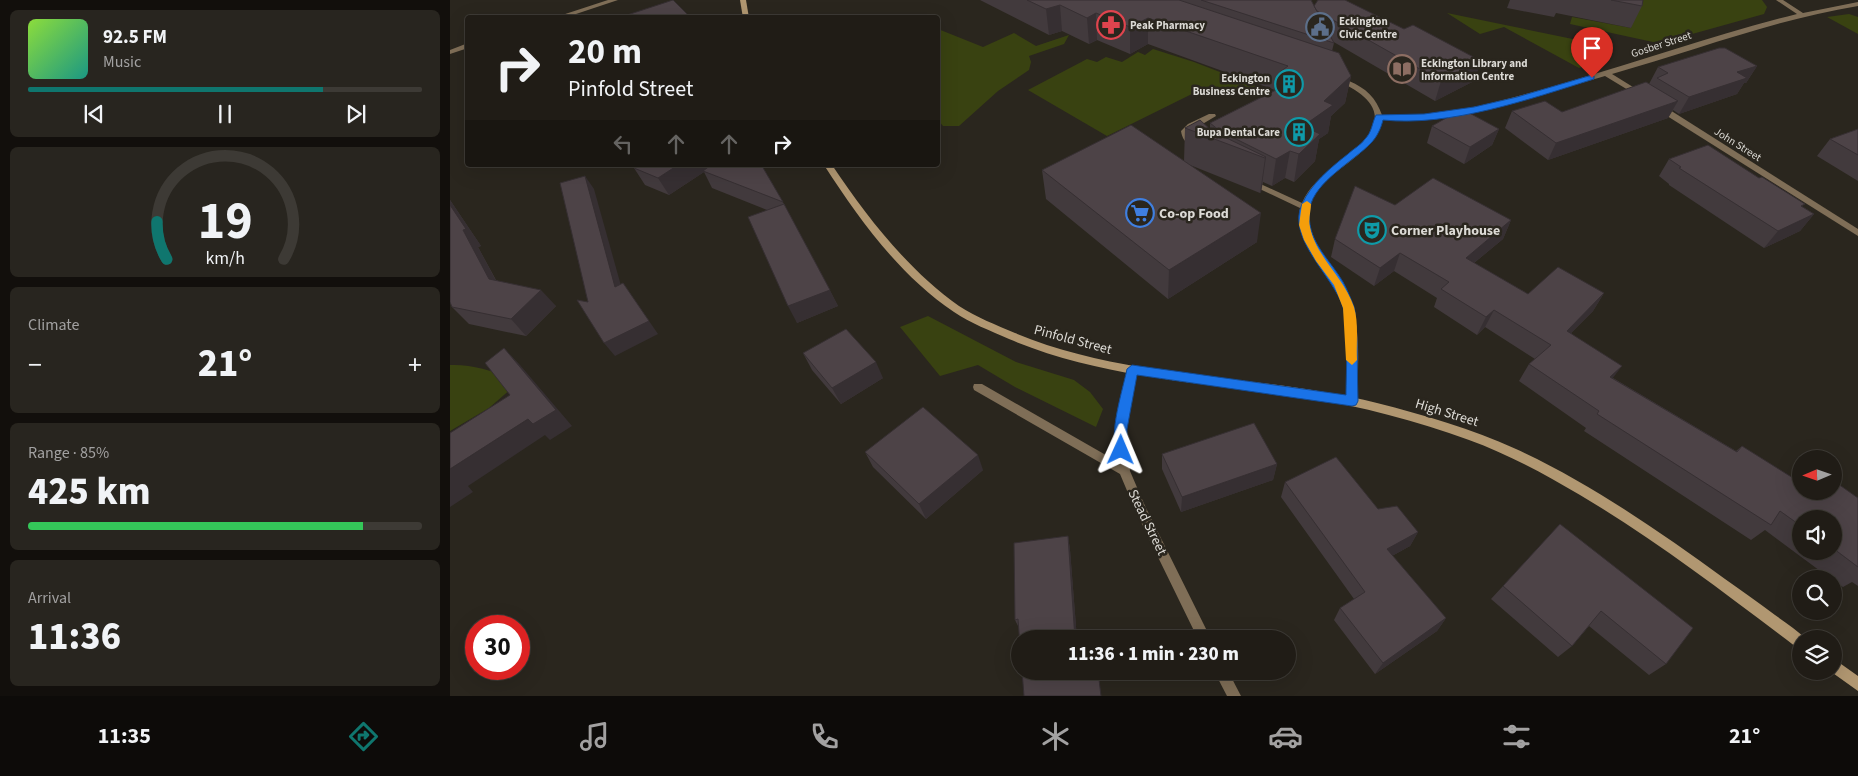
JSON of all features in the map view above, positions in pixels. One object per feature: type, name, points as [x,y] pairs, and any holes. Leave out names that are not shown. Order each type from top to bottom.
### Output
[{"type":"main road","points":[[743,0],[746,15]]},
{"type":"main road","name":"Pinfold Street","points":[[829,167],[864,217],[911,271],[956,309],[1033,346],[1076,358],[1132,369],[1352,401]]},
{"type":"main road","name":"High Street","points":[[1352,401],[1476,437],[1537,464],[1595,497],[1668,544],[1792,635]]},
{"type":"main road","points":[[1842,672],[1858,684]]},
{"type":"street","points":[[566,15],[615,0]]},
{"type":"street","points":[[1779,0],[1803,15]]},
{"type":"street","name":"Gosber Street","points":[[1379,117],[1399,119],[1474,110],[1519,99],[1723,36],[1803,15],[1858,4]]},
{"type":"street","points":[[450,52],[465,47]]},
{"type":"street","points":[[1326,73],[1364,90],[1374,102],[1379,117],[1376,129],[1368,141],[1339,165],[1313,192],[1305,207],[1304,225],[1309,240],[1320,259],[1338,283],[1349,308],[1352,346],[1352,401]]},
{"type":"street","name":"John Street","points":[[1606,73],[1858,233]]},
{"type":"street","points":[[1200,150],[1186,138],[1185,131],[1190,126],[1212,116]]},
{"type":"street","points":[[1246,180],[1305,207]]},
{"type":"street","name":"Stead Street","points":[[1132,369],[1121,429],[1124,471],[1140,508],[1201,630]]},
{"type":"street","points":[[978,387],[1124,471]]},
{"type":"street","points":[[1226,680],[1234,696]]},
{"type":"green space","points":[[1636,0],[1762,0],[1767,7],[1764,14],[1667,41],[1653,42],[1570,24],[1572,17],[1631,28]]},
{"type":"green space","points":[[1447,13],[1597,44],[1607,48],[1611,54],[1610,58],[1579,68],[1504,27],[1480,34]]},
{"type":"green space","points":[[1849,14],[1858,17],[1858,34],[1827,17]]},
{"type":"green space","points":[[940,30],[983,47],[1014,33],[1036,46],[1069,35],[1064,44],[1029,56],[1031,62],[1029,70],[998,91],[959,126],[943,126],[940,122]]},
{"type":"green space","points":[[1153,49],[1194,62],[1269,91],[1260,97],[1233,94],[1206,87],[1107,136],[1028,90],[1087,59],[1097,62],[1106,57],[1122,62],[1138,52],[1145,55]]},
{"type":"green space","points":[[928,316],[1016,362],[1074,380],[1090,392],[1103,409],[1096,427],[1015,387],[978,365],[940,376],[900,327]]},
{"type":"green space","points":[[450,365],[477,368],[520,381],[489,408],[450,431]]},
{"type":"building","points":[[673,0],[688,15],[627,15]]},
{"type":"building","points":[[1027,0],[1179,0],[1339,53],[1351,76],[1324,101],[1333,105],[1303,126],[1320,134],[1299,154],[1290,151],[1276,159],[1220,131],[1210,123],[1298,79],[1280,72],[1288,66],[1148,18],[1130,27],[1096,13],[1087,18],[1060,5],[1046,9]]},
{"type":"building","points":[[1201,0],[1311,0],[1334,43]]},
{"type":"building","points":[[1318,0],[1345,0],[1404,29],[1413,25],[1481,61],[1441,81],[1317,11],[1314,6]]},
{"type":"building","points":[[1611,0],[1643,0],[1642,6]]},
{"type":"building","points":[[1719,48],[1725,48],[1757,66],[1737,72],[1747,78],[1689,97],[1657,78],[1668,73],[1658,67]]},
{"type":"building","points":[[1646,82],[1678,101],[1556,143],[1512,111],[1545,101],[1562,112]]},
{"type":"building","points":[[1462,109],[1499,129],[1470,147],[1432,126]]},
{"type":"building","points":[[1200,120],[1212,131],[1266,157],[1185,128]]},
{"type":"building","name":"Co-op Food","points":[[1131,125],[1261,213],[1169,270],[1042,170]]},
{"type":"building","points":[[1858,129],[1858,155],[1830,139]]},
{"type":"building","points":[[1708,145],[1759,178],[1762,177],[1805,204],[1801,206],[1814,214],[1778,231],[1679,168],[1681,167],[1669,159]]},
{"type":"building","points":[[634,167],[675,167],[658,178]]},
{"type":"building","points":[[708,167],[763,167],[783,202],[703,171]]},
{"type":"building","points":[[585,176],[615,287],[623,283],[649,321],[604,343],[577,300],[588,302],[560,183]]},
{"type":"building","points":[[1433,178],[1511,220],[1466,258],[1528,294],[1558,267],[1604,293],[1567,331],[1622,366],[1610,377],[1737,452],[1742,446],[1792,477],[1792,500],[1842,500],[1842,487],[1858,498],[1858,567],[1842,555],[1842,510],[1792,510],[1792,520],[1780,511],[1771,525],[1597,414],[1599,411],[1529,364],[1551,345],[1494,310],[1486,317],[1441,289],[1449,282],[1400,253],[1380,268],[1335,239],[1355,186],[1395,205]]},
{"type":"building","points":[[784,204],[830,290],[788,306],[748,217]]},
{"type":"building","points":[[450,205],[466,229],[463,230],[489,279],[541,290],[511,319],[452,307],[450,302]]},
{"type":"building","points":[[846,329],[876,362],[832,388],[803,353]]},
{"type":"building","points":[[504,348],[556,410],[533,424],[528,419],[450,469],[450,433],[510,395],[485,363]]},
{"type":"building","points":[[923,407],[978,455],[919,504],[865,452]]},
{"type":"building","points":[[1254,423],[1277,464],[1182,497],[1162,454]]},
{"type":"building","points":[[1336,457],[1378,509],[1397,506],[1418,532],[1387,549],[1446,618],[1383,663],[1340,608],[1365,592],[1285,482]]},
{"type":"building","points":[[1560,524],[1693,628],[1666,664],[1601,611],[1572,646],[1503,586]]},
{"type":"building","points":[[1068,536],[1074,630],[1019,630],[1018,619],[1015,620],[1014,543]]},
{"type":"building","points":[[1023,680],[1099,680],[1101,696],[1024,696]]},
{"type":"slow traffic","points":[[1307,204],[1305,207],[1304,225],[1309,240],[1320,259],[1338,283],[1349,308],[1352,360]]},
{"type":"place","name":"Peak Pharmacy","points":[[1111,25]]},
{"type":"place","name":"Eckington Civic Centre","points":[[1320,27]]},
{"type":"place","name":"Eckington Library and Information Centre","points":[[1402,69]]},
{"type":"place","name":"Eckington Business Centre","points":[[1289,84]]},
{"type":"place","name":"Bupa Dental Care","points":[[1299,132]]},
{"type":"place","name":"Co-op Food","points":[[1140,213]]},
{"type":"place","name":"Corner Playhouse","points":[[1372,230]]},
{"type":"route","points":[[1121,450],[1121,429],[1132,369],[1352,401],[1352,346],[1349,308],[1338,283],[1320,259],[1309,240],[1304,225],[1305,207],[1313,192],[1339,165],[1368,141],[1376,129],[1379,117],[1399,119],[1474,110],[1592,78]]}]
